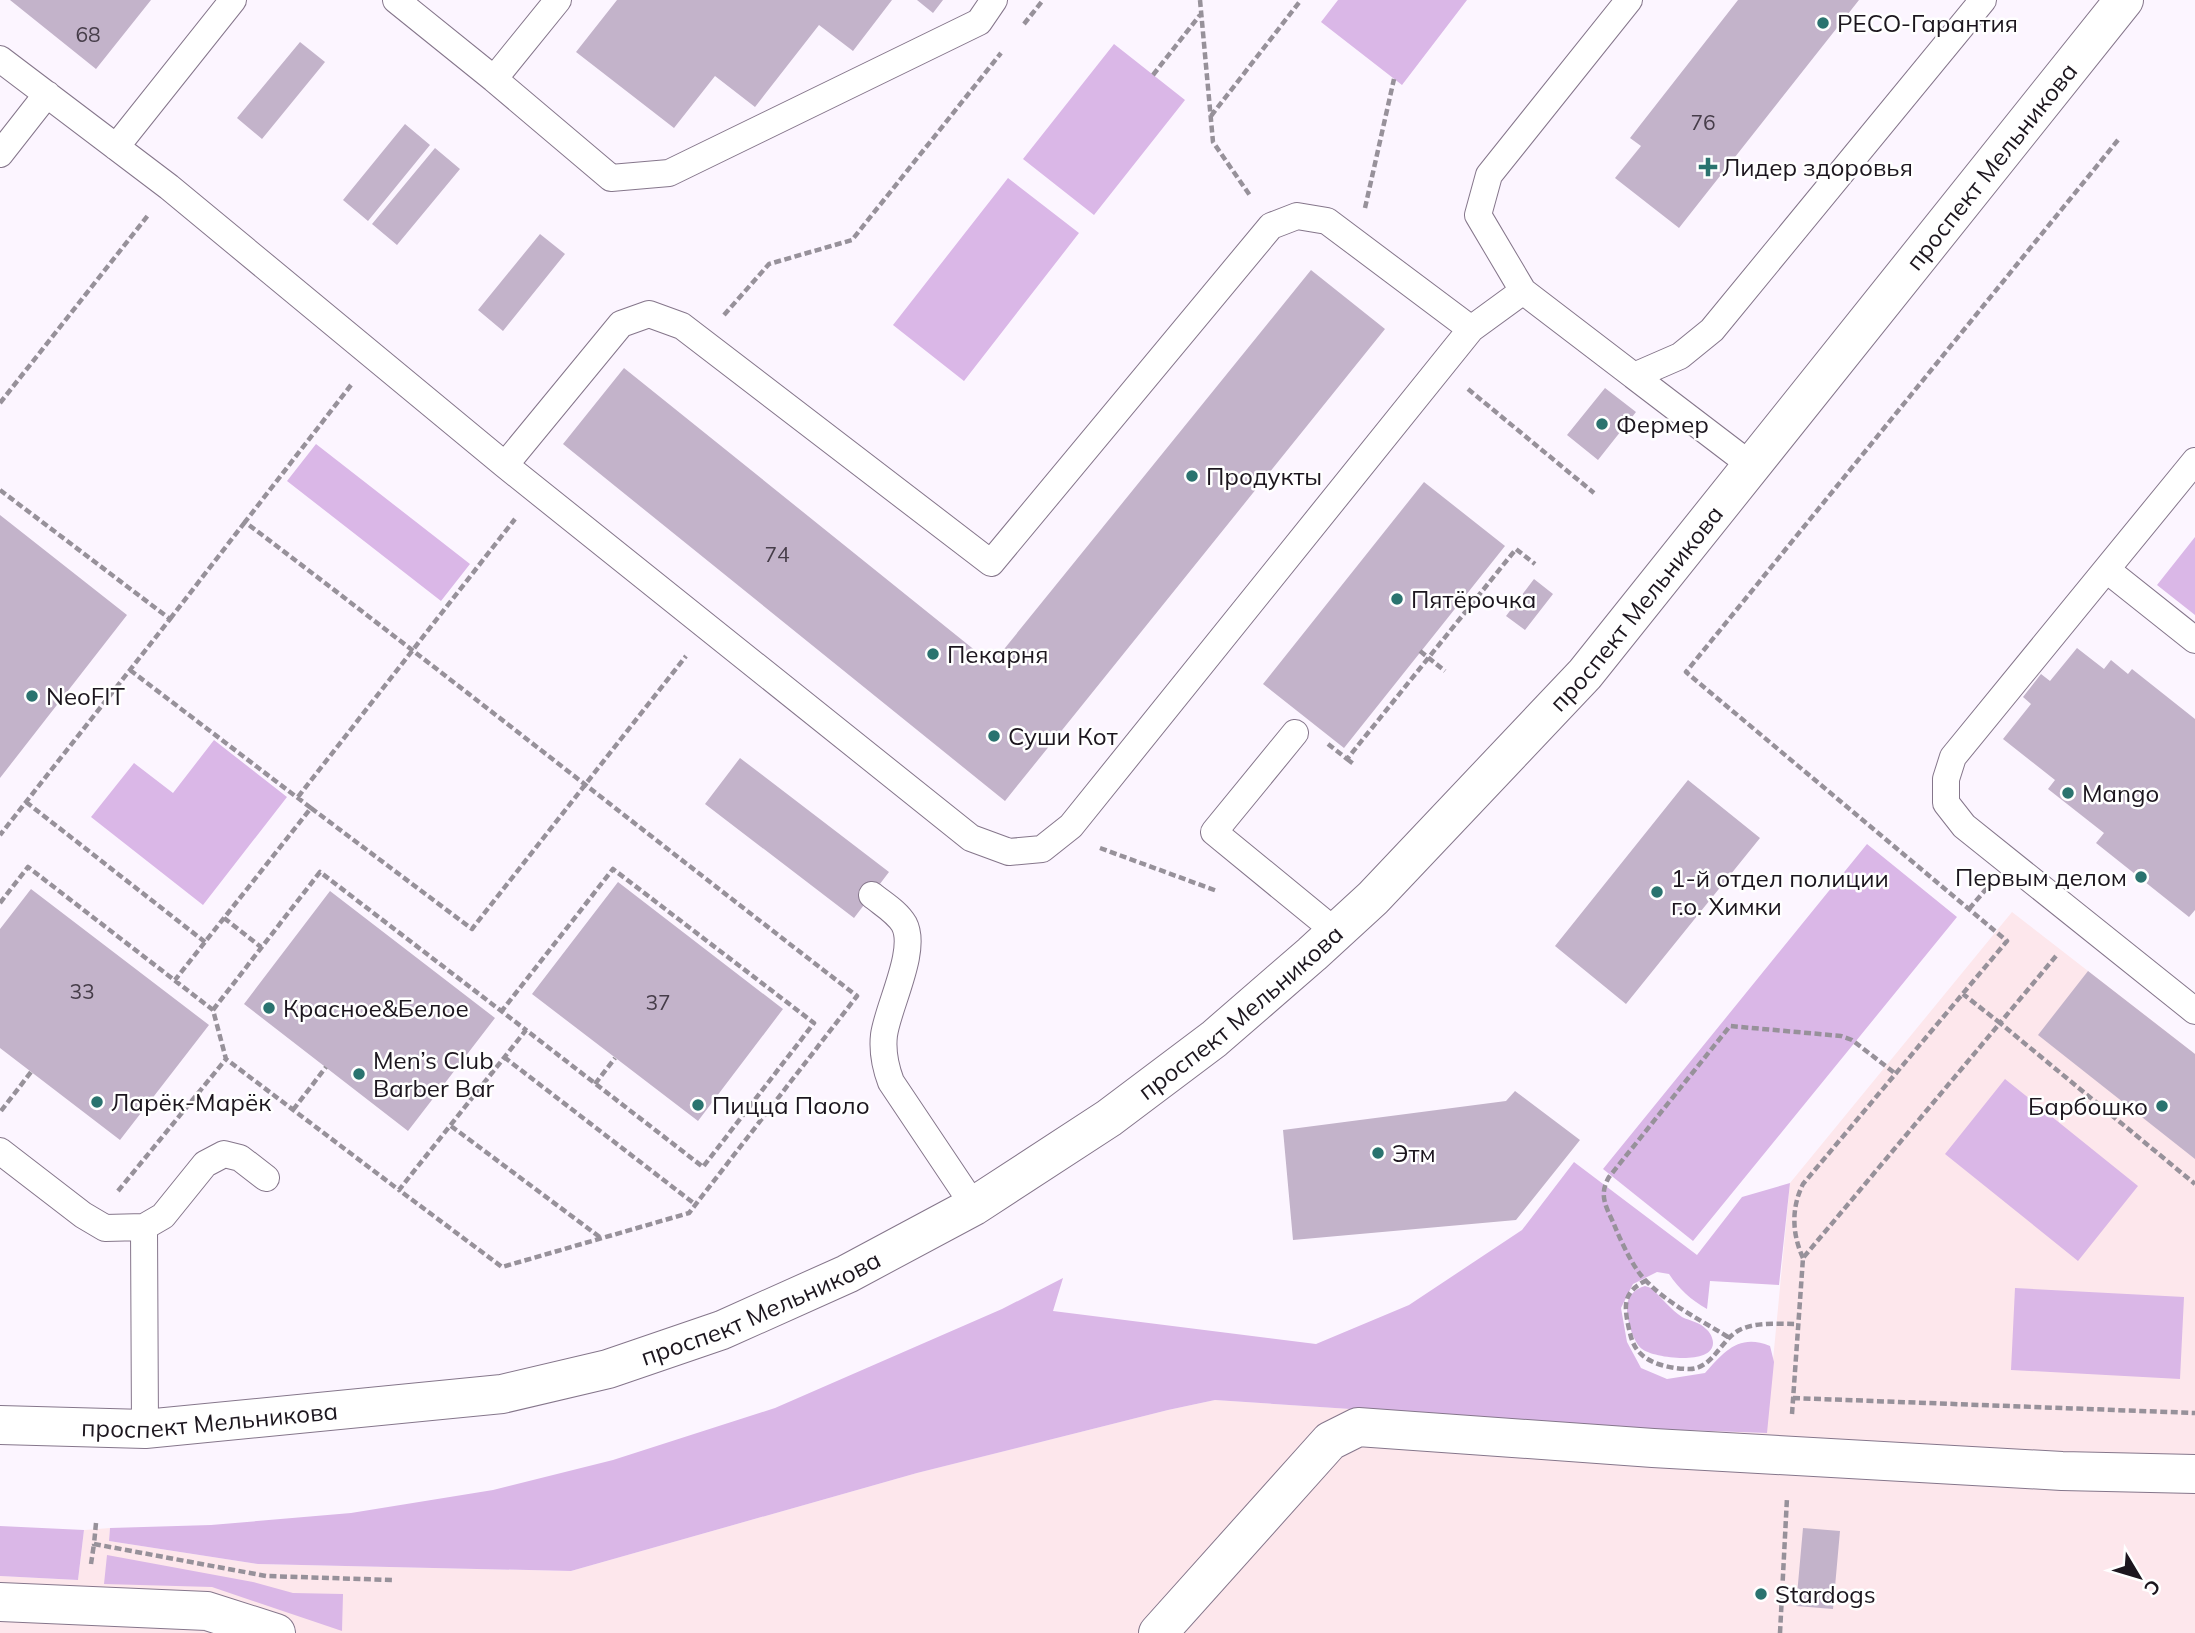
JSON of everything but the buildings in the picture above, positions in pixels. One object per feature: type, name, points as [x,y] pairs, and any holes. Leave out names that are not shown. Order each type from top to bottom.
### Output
[{"type":"street","name":"проспект Мельникова","points":[[0,1425],[145,1429],[502,1394],[608,1369],[722,1330],[847,1274],[974,1206],[1109,1118],[1214,1039],[1373,898],[1585,674],[2126,1]]},
{"type":"street","points":[[1158,1633],[1321,1451],[1331,1441],[1358,1427],[1653,1448],[2049,1471],[2195,1474]]},
{"type":"street","points":[[0,1602],[208,1611],[276,1633]]},
{"type":"lane","points":[[116,147],[233,0]]},
{"type":"lane","points":[[396,0],[611,178],[669,173],[979,22],[995,0]]},
{"type":"lane","points":[[494,79],[558,0]]},
{"type":"lane","points":[[1629,0],[1489,175],[1478,215],[1523,291],[1752,466]]},
{"type":"lane","points":[[1634,376],[1680,356],[1712,330],[1983,0]]},
{"type":"lane","points":[[0,59],[169,187],[537,491],[971,838],[1009,852],[1042,849],[1072,826],[1471,329],[1523,291]]},
{"type":"lane","points":[[0,154],[47,94]]},
{"type":"lane","points":[[505,465],[621,324],[649,314],[682,326],[991,564],[1271,226],[1297,216],[1327,221],[1471,329]]},
{"type":"lane","points":[[2195,461],[1953,757],[1946,779],[1946,803],[1964,826],[2195,1010]]},
{"type":"lane","points":[[2107,570],[2195,640]]},
{"type":"lane","points":[[1307,735],[1214,832],[1336,932]]},
{"type":"lane","points":[[872,895],[896,914],[905,926],[908,945],[884,1034],[884,1062],[891,1082],[974,1206]]},
{"type":"lane","points":[[0,1151],[83,1215],[105,1228],[144,1227],[163,1216],[205,1164],[224,1154],[240,1158],[266,1178]]},
{"type":"lane","points":[[144,1227],[145,1429]]},
{"type":"path","points":[[1017,33],[1043,0]]},
{"type":"path","points":[[1211,116],[1301,0]]},
{"type":"path","points":[[1199,1],[1213,142],[1271,226]]},
{"type":"path","points":[[1153,75],[1201,15]]},
{"type":"path","points":[[702,341],[769,264],[852,240],[1008,44]]},
{"type":"path","points":[[1356,242],[1394,79]]},
{"type":"path","points":[[1791,1420],[1803,1258],[1796,1243],[1794,1228],[1797,1197],[1803,1184],[2007,941],[1686,672],[2118,140]]},
{"type":"path","points":[[0,403],[169,187]]},
{"type":"path","points":[[0,835],[373,356]]},
{"type":"path","points":[[1440,366],[1594,494]]},
{"type":"path","points":[[0,490],[170,619]]},
{"type":"path","points":[[298,797],[537,491]]},
{"type":"path","points":[[0,903],[28,867],[213,1010],[226,1059],[502,1267],[690,1213],[856,996],[584,786],[413,649],[245,522]]},
{"type":"path","points":[[1347,759],[1516,549],[1535,564]]},
{"type":"path","points":[[130,670],[472,929],[708,628]]},
{"type":"path","points":[[1420,651],[1445,671]]},
{"type":"path","points":[[1307,735],[1354,765]]},
{"type":"path","points":[[26,802],[205,942]]},
{"type":"path","points":[[175,981],[311,808]]},
{"type":"path","points":[[1060,834],[1217,891]]},
{"type":"path","points":[[213,1010],[320,872],[594,1084],[703,1167],[814,1023],[613,869],[501,1012]]},
{"type":"path","points":[[223,918],[261,947]]},
{"type":"path","points":[[1803,1258],[2056,956]]},
{"type":"path","points":[[1963,994],[2195,1184]]},
{"type":"path","points":[[1728,1337],[1665,1296],[1640,1274],[1604,1203],[1602,1189],[1609,1177],[1730,1026],[1841,1036],[1852,1040],[1896,1074]]},
{"type":"path","points":[[399,1190],[526,1030]]},
{"type":"path","points":[[504,1057],[696,1205]]},
{"type":"path","points":[[594,1084],[615,1058]]},
{"type":"path","points":[[112,1198],[226,1059]]},
{"type":"path","points":[[293,1110],[326,1067]]},
{"type":"path","points":[[11,1119],[0,1111],[31,1072]]},
{"type":"path","points":[[451,1125],[601,1238]]},
{"type":"path","points":[[1647,1280],[1631,1292],[1624,1306],[1632,1342],[1640,1354],[1654,1363],[1691,1369],[1708,1363],[1728,1337],[1744,1328],[1761,1324],[1797,1324]]},
{"type":"path","points":[[1793,1398],[2195,1413]]},
{"type":"path","points":[[1780,1633],[1787,1493]]},
{"type":"path","points":[[96,1523],[94,1544],[120,1549],[265,1576],[393,1580]]},
{"type":"shaded area","points":[[1338,0],[1467,0],[1402,85],[1321,22]]},
{"type":"shaded area","points":[[1114,44],[1185,100],[1094,215],[1023,159]]},
{"type":"shaded area","points":[[1008,178],[1079,233],[964,381],[893,325]]},
{"type":"shaded area","points":[[316,444],[470,564],[441,601],[287,481]]},
{"type":"shaded area","points":[[2195,537],[2195,615],[2157,585]]},
{"type":"shaded area","points":[[214,740],[287,797],[203,905],[91,817],[134,763],[173,793]]},
{"type":"shaded area","points":[[1867,844],[1957,917],[1693,1241],[1603,1169]]},
{"type":"shaded area","points":[[2012,912],[2195,1054],[2195,1633],[0,1633],[0,1576],[78,1580],[84,1530],[110,1528],[109,1541],[258,1564],[571,1571],[917,1473],[1215,1400],[1654,1429],[1766,1433],[1790,1183]]},
{"type":"shaded area","points":[[2005,1079],[2138,1186],[2078,1261],[1945,1154]]},
{"type":"shaded area","points":[[1574,1162],[1697,1255],[1742,1197],[1790,1183],[1779,1285],[1710,1281],[1707,1309],[1686,1294],[1669,1274],[1657,1272],[1633,1284],[1621,1308],[1627,1342],[1641,1368],[1667,1379],[1705,1373],[1726,1352],[1741,1343],[1770,1346],[1774,1362],[1767,1433],[1654,1429],[1215,1400],[917,1473],[571,1571],[258,1564],[109,1541],[110,1528],[211,1525],[351,1513],[493,1490],[613,1460],[775,1408],[1002,1309],[1063,1278],[1053,1311],[1316,1344],[1409,1305],[1522,1230]]},
{"type":"shaded area","points":[[1645,1286],[1651,1288],[1682,1317],[1707,1330],[1713,1341],[1710,1350],[1703,1355],[1682,1358],[1658,1355],[1642,1349],[1631,1330],[1627,1305],[1632,1294]]},
{"type":"shaded area","points":[[2015,1288],[2184,1297],[2180,1379],[2011,1370]]},
{"type":"shaded area","points":[[0,1526],[84,1530],[78,1580],[0,1576]]},
{"type":"shaded area","points":[[107,1555],[253,1582],[293,1593],[343,1594],[342,1631],[212,1587],[104,1584]]},
{"type":"place","name":"РЕСО-Гарантия","points":[[1823,23]]},
{"type":"place","name":"Лидер здоровья","points":[[1708,167]]},
{"type":"place","name":"Фермер","points":[[1602,424]]},
{"type":"place","name":"Продукты","points":[[1192,476]]},
{"type":"place","name":"Пятёрочка","points":[[1397,599]]},
{"type":"place","name":"Пекарня","points":[[933,654]]},
{"type":"place","name":"NeoFIT","points":[[32,696]]},
{"type":"place","name":"Суши Кот","points":[[994,736]]},
{"type":"place","name":"Mango","points":[[2068,793]]},
{"type":"place","name":"Первым делом","points":[[2141,877]]},
{"type":"place","name":"1-й отдел полиции г.о. Химки","points":[[1657,892]]},
{"type":"place","name":"Красное&Белое","points":[[269,1008]]},
{"type":"place","name":"Men’s Club Barber Bar","points":[[359,1074]]},
{"type":"place","name":"Ларёк-Марёк","points":[[97,1102]]},
{"type":"place","name":"Пицца Паоло","points":[[698,1105]]},
{"type":"place","name":"Барбошко","points":[[2162,1106]]},
{"type":"place","name":"Этм","points":[[1378,1153]]},
{"type":"place","name":"Stardogs","points":[[1761,1594]]}]
